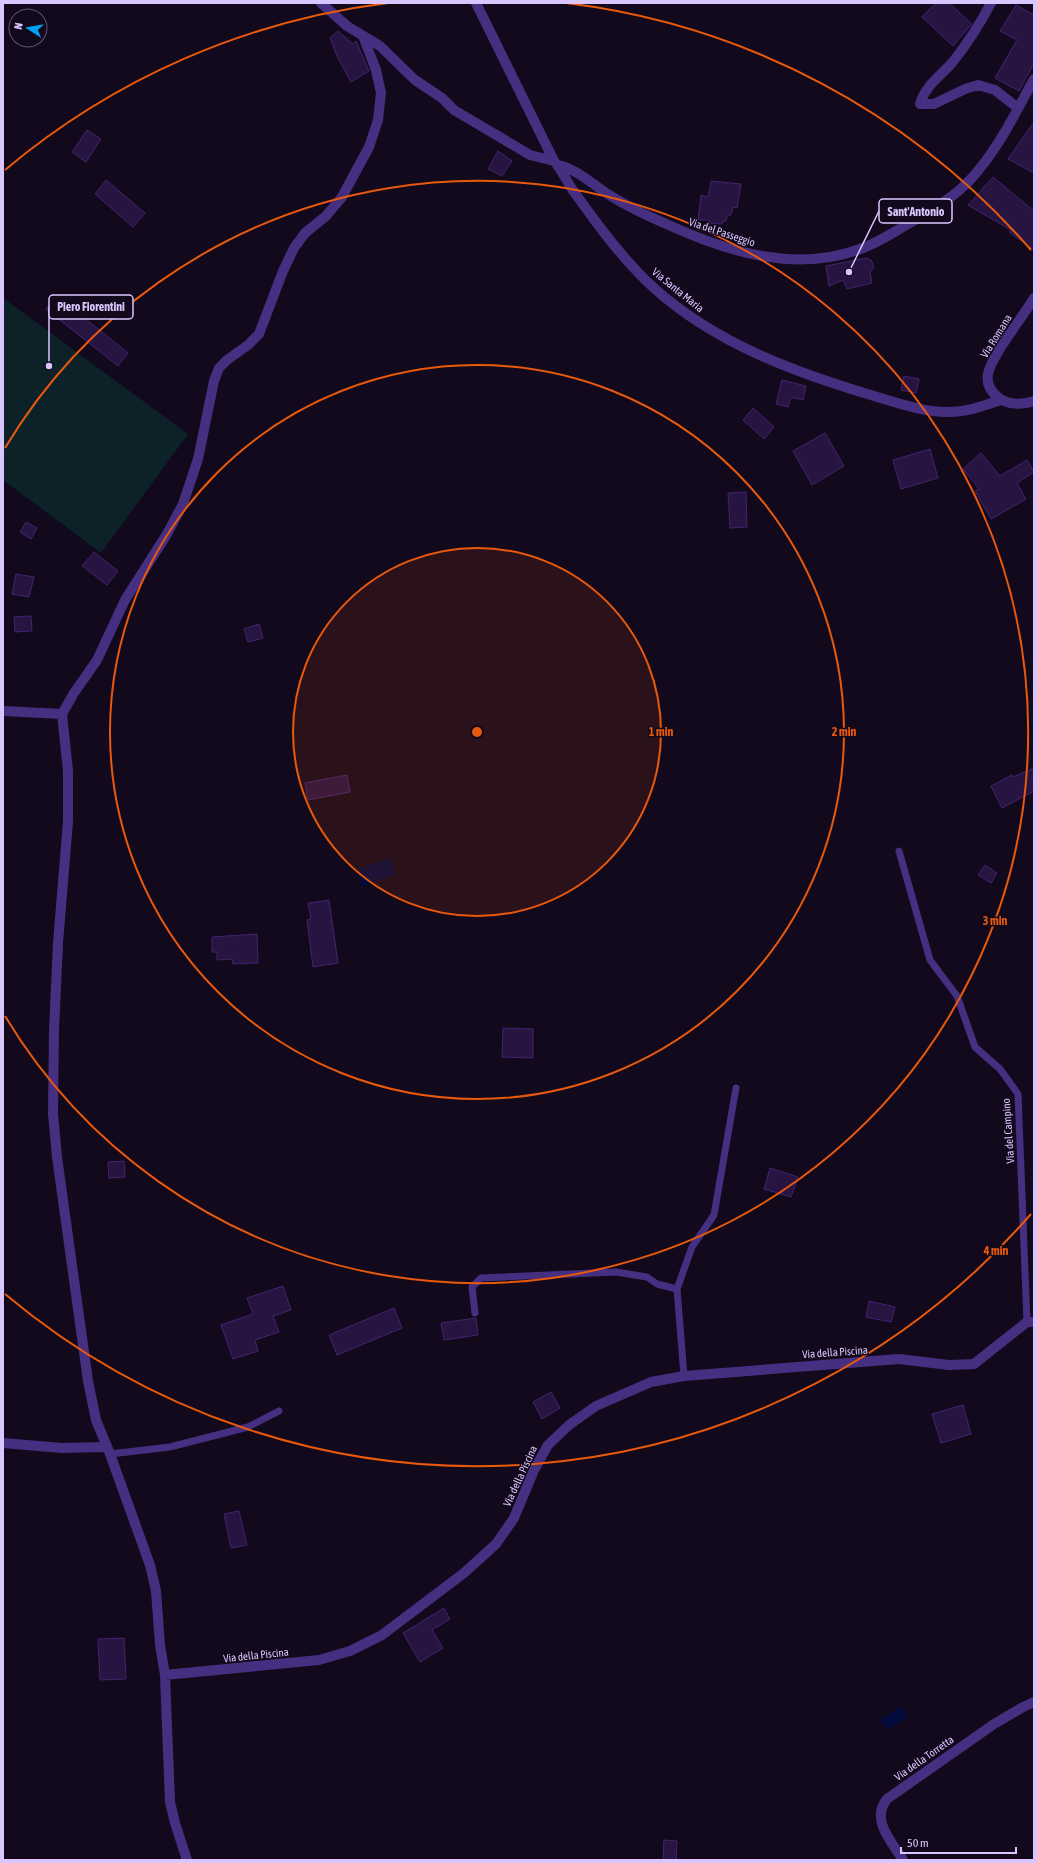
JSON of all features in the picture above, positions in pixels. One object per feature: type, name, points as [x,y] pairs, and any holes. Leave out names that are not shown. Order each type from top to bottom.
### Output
[{"type":"street","name":"Via del Passeggio","points":[[320,3],[347,26],[380,46],[414,80],[442,98],[454,110],[530,155],[570,168],[634,209],[710,243],[744,253],[767,257],[792,259],[826,257],[855,251],[875,243],[950,198],[969,181],[984,163],[1034,79]]},
{"type":"street","name":"Via Santa Maria","points":[[476,3],[556,163],[594,218],[636,269],[668,300],[721,336],[751,352],[858,391],[925,410],[941,412],[963,411],[1001,400]]},
{"type":"street","points":[[991,3],[980,25],[952,63],[933,81],[922,96],[920,104],[934,104],[965,89],[978,85],[995,90],[1018,108]]},
{"type":"street","points":[[187,1860],[170,1802],[165,1676],[160,1645],[157,1598],[152,1572],[109,1451],[96,1420],[88,1381],[54,1132],[55,1006],[68,821],[68,771],[62,714],[74,693],[97,660],[125,600],[167,534],[184,504],[198,459],[214,381],[219,368],[227,360],[248,345],[259,334],[283,271],[294,248],[305,233],[326,216],[342,197],[369,147],[378,120],[381,100],[378,77],[363,36]]},
{"type":"street","name":"Via Romana","points":[[1001,400],[993,393],[989,385],[988,375],[990,369],[1034,298]]},
{"type":"street","points":[[1001,400],[1018,403],[1034,401]]},
{"type":"street","points":[[3,711],[62,714]]},
{"type":"street","name":"Via della Piscina","points":[[165,1676],[319,1660],[350,1651],[382,1635],[464,1573],[496,1544],[514,1518],[534,1470],[548,1445],[569,1425],[596,1406],[651,1382],[684,1376],[898,1359],[949,1365],[974,1364],[1031,1322]]},
{"type":"street","points":[[3,1443],[109,1451]]},
{"type":"street","name":"Via della Torretta","points":[[903,1860],[880,1821],[880,1814],[885,1802],[891,1796],[994,1724],[1023,1706],[1034,1702]]},
{"type":"lane","name":"Via del Campino","points":[[899,851],[930,960],[957,996],[975,1047],[1000,1069],[1018,1094],[1031,1322]]},
{"type":"lane","points":[[684,1376],[677,1289],[692,1247],[714,1215],[736,1088]]},
{"type":"lane","points":[[475,1312],[472,1286],[481,1278],[616,1272],[647,1277],[658,1284],[677,1289]]},
{"type":"lane","points":[[109,1451],[170,1447],[248,1427],[279,1411]]},
{"type":"shaded area","points":[[3,298],[188,434],[101,553],[3,480]]},
{"type":"shaded area","points":[[391,858],[396,874],[362,886],[356,870]]},
{"type":"shaded area","points":[[901,1706],[908,1717],[887,1730],[880,1720]]},
{"type":"building","points":[[936,3],[949,3],[972,24],[953,46],[922,17]]},
{"type":"building","points":[[1016,5],[1034,15],[1034,63],[1019,91],[995,78],[1017,40],[1000,31]]},
{"type":"building","points":[[338,31],[353,44],[356,41],[369,71],[351,82],[337,56],[330,38]]},
{"type":"building","points":[[1034,122],[1034,173],[1008,159]]},
{"type":"building","points":[[87,130],[101,139],[86,162],[72,152]]},
{"type":"building","points":[[498,151],[512,161],[502,176],[488,169]]},
{"type":"building","points":[[993,177],[1034,211],[1034,250],[1009,232],[1011,230],[968,205]]},
{"type":"building","points":[[106,180],[145,213],[133,227],[95,194]]},
{"type":"building","points":[[711,181],[741,184],[737,208],[733,207],[731,215],[727,216],[726,221],[723,221],[722,224],[709,223],[709,220],[698,220],[701,195],[708,197]]},
{"type":"building","points":[[866,258],[871,260],[874,267],[870,273],[872,283],[847,289],[843,280],[829,286],[826,266]]},
{"type":"building","points":[[56,295],[128,353],[118,366],[46,309]]},
{"type":"building","points":[[904,376],[919,379],[916,393],[901,390]]},
{"type":"building","points":[[782,380],[806,386],[803,400],[791,397],[788,407],[776,404]]},
{"type":"building","points":[[753,408],[774,427],[764,439],[743,420]]},
{"type":"building","points":[[825,433],[844,466],[812,485],[793,451]]},
{"type":"building","points":[[930,449],[938,478],[901,489],[893,460]]},
{"type":"building","points":[[981,453],[1000,476],[1027,460],[1034,472],[1017,483],[1026,499],[991,519],[975,491],[979,489],[963,469]]},
{"type":"building","points":[[746,492],[747,527],[730,528],[728,493]]},
{"type":"building","points":[[26,522],[37,528],[31,539],[20,532]]},
{"type":"building","points":[[94,552],[118,571],[107,585],[82,566]]},
{"type":"building","points":[[16,574],[34,577],[29,597],[12,594]]},
{"type":"building","points":[[31,616],[32,631],[15,632],[14,617]]},
{"type":"building","points":[[259,624],[263,638],[248,642],[244,629]]},
{"type":"building","points":[[1034,768],[1034,791],[1002,808],[991,786],[1012,775],[1013,777]]},
{"type":"building","points":[[347,775],[350,792],[308,800],[305,783]]},
{"type":"building","points":[[985,865],[997,873],[991,883],[978,875]]},
{"type":"building","points":[[329,900],[338,963],[313,967],[307,920],[311,919],[308,903]]},
{"type":"building","points":[[257,934],[258,963],[233,964],[232,959],[217,960],[217,952],[212,952],[212,937]]},
{"type":"building","points":[[503,1028],[533,1029],[533,1058],[502,1057]]},
{"type":"building","points":[[124,1161],[125,1177],[109,1178],[108,1162]]},
{"type":"building","points":[[770,1168],[798,1177],[791,1197],[764,1189]]},
{"type":"building","points":[[283,1286],[291,1310],[273,1316],[279,1332],[255,1340],[258,1351],[233,1359],[221,1325],[253,1314],[247,1298]]},
{"type":"building","points":[[869,1301],[895,1307],[891,1322],[866,1317]]},
{"type":"building","points":[[394,1308],[402,1328],[337,1355],[329,1335]]},
{"type":"building","points":[[476,1318],[478,1335],[444,1340],[441,1323]]},
{"type":"building","points":[[551,1392],[560,1408],[542,1419],[533,1402]]},
{"type":"building","points":[[963,1405],[971,1434],[941,1443],[932,1414]]},
{"type":"building","points":[[239,1511],[247,1545],[231,1548],[224,1514]]},
{"type":"building","points":[[444,1608],[450,1619],[432,1630],[443,1648],[420,1662],[403,1633]]},
{"type":"building","points":[[124,1638],[126,1679],[100,1680],[98,1639]]},
{"type":"building","points":[[664,1840],[677,1841],[676,1860],[663,1860]]},
{"type":"place","name":"Sant'Antonio","points":[[849,272]]},
{"type":"place","name":"Piero Fiorentini","points":[[49,366]]}]
